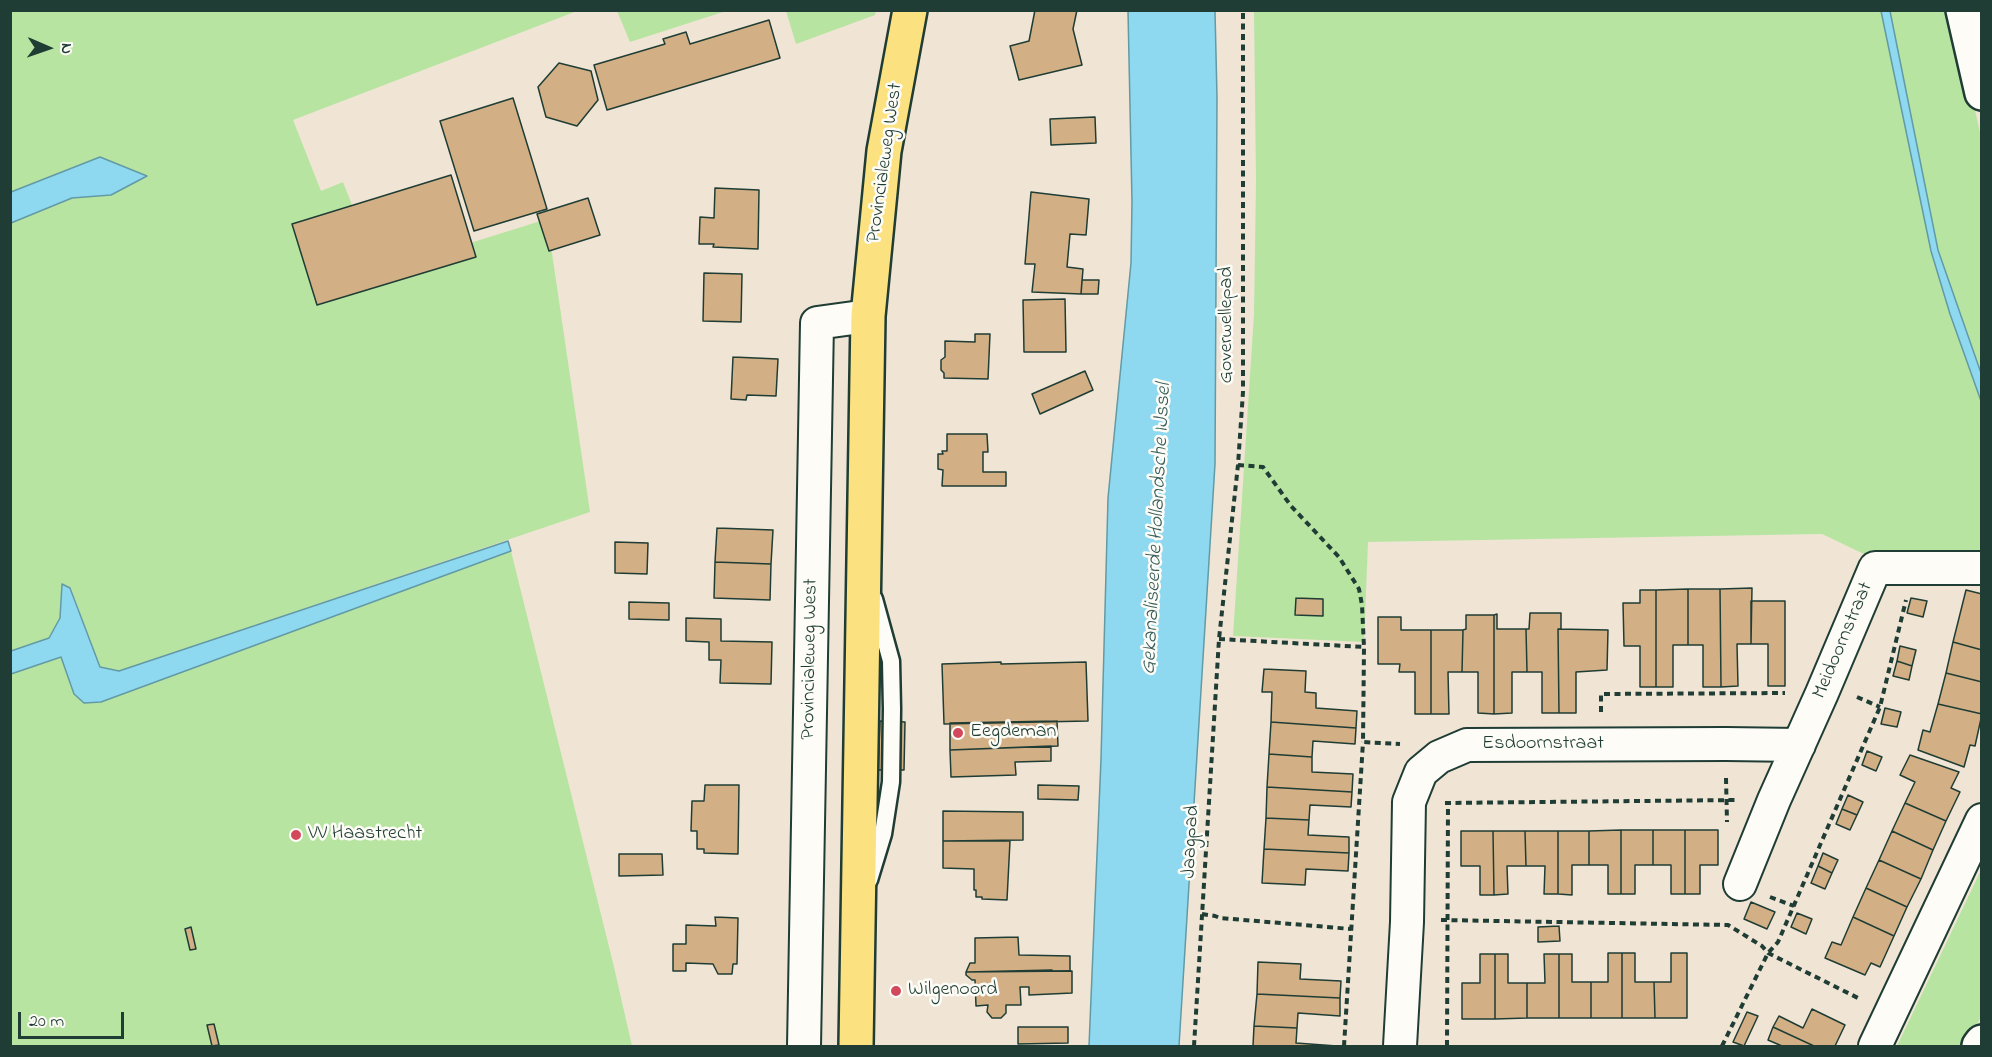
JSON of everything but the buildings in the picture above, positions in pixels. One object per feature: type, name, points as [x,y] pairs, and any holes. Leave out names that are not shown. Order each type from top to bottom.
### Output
[{"type":"main road","name":"Provincialeweg West","points":[[856,1047],[868,316],[884,151],[910,10]]},
{"type":"street","points":[[1964,10],[1982,93]]},
{"type":"street","name":"Provincialeweg West","points":[[804,1047],[817,323],[868,316]]},
{"type":"street","name":"Meidoornstraat","points":[[1799,745],[1875,568],[1982,568]]},
{"type":"street","name":"Esdoornstraat","points":[[1421,772],[1439,757],[1467,745],[1799,745]]},
{"type":"street","points":[[1740,884],[1799,745]]},
{"type":"street","points":[[1400,1047],[1407,922],[1410,802],[1421,772]]},
{"type":"street","points":[[1875,1047],[1982,820]]},
{"type":"street","points":[[1979,1047],[1982,1042]]},
{"type":"path","name":"Goverwellepad","points":[[1219,639],[1244,392],[1243,10]]},
{"type":"path","points":[[1238,465],[1263,466],[1291,506],[1339,557],[1359,589],[1362,605],[1363,742],[1344,1047]]},
{"type":"path","points":[[1722,1047],[1768,953],[1778,942],[1880,707],[1914,567]]},
{"type":"path","points":[[1219,639],[1364,647]]},
{"type":"path","name":"Jaagpad","points":[[1194,1047],[1219,639]]},
{"type":"path","points":[[1601,746],[1601,694],[1824,688]]},
{"type":"path","points":[[1363,742],[1406,745],[1421,772]]},
{"type":"path","points":[[1410,802],[1774,800]]},
{"type":"path","points":[[1447,1047],[1448,802]]},
{"type":"path","points":[[1202,914],[1215,915],[1220,918],[1351,929]]},
{"type":"path","points":[[1407,922],[1447,919],[1728,925],[1762,946],[1768,953],[1891,1014]]},
{"type":"green space","points":[[10,11],[577,11],[293,120],[321,191],[343,182],[361,228],[467,244],[547,219],[590,512],[119,671],[100,667],[71,588],[63,585],[60,618],[49,638],[11,651],[11,223],[72,198],[111,195],[100,157],[11,192]]},
{"type":"green space","points":[[617,11],[726,11],[630,42]]},
{"type":"green space","points":[[786,11],[876,11],[875,15],[796,44]]},
{"type":"green space","points":[[1254,11],[1881,11],[1913,162],[1950,314],[1981,401],[1981,555],[1868,556],[1822,534],[1368,542],[1364,642],[1233,636],[1254,314],[1256,181]]},
{"type":"green space","points":[[1890,11],[1953,11],[1981,137],[1981,373],[1938,250]]},
{"type":"green space","name":"VV Haastrecht","points":[[511,551],[632,1046],[11,1046],[10,674],[62,657],[74,694],[101,702]]},
{"type":"green space","points":[[1981,870],[1981,1016],[1967,1046],[1897,1046]]},
{"type":"water","name":"Gekanaliseerde Hollandsche IJssel","points":[[1128,11],[1215,11],[1217,97],[1215,464],[1179,1046],[1089,1046],[1101,759],[1108,498],[1131,263]]},
{"type":"water","points":[[1881,11],[1890,11],[1938,250],[1981,373],[1981,401],[1950,314],[1931,251]]},
{"type":"water","points":[[100,157],[147,176],[111,195],[72,198],[11,223],[11,192]]},
{"type":"water","points":[[508,541],[511,551],[101,702],[84,703],[74,694],[61,657],[11,674],[11,651],[49,638],[60,618],[62,584],[70,588],[100,667],[119,671]]},
{"type":"place","name":"Eegdeman","points":[[958,733]]},
{"type":"place","name":"VV Haastrecht","points":[[296,835]]},
{"type":"place","name":"Wilgenoord","points":[[896,991]]}]
